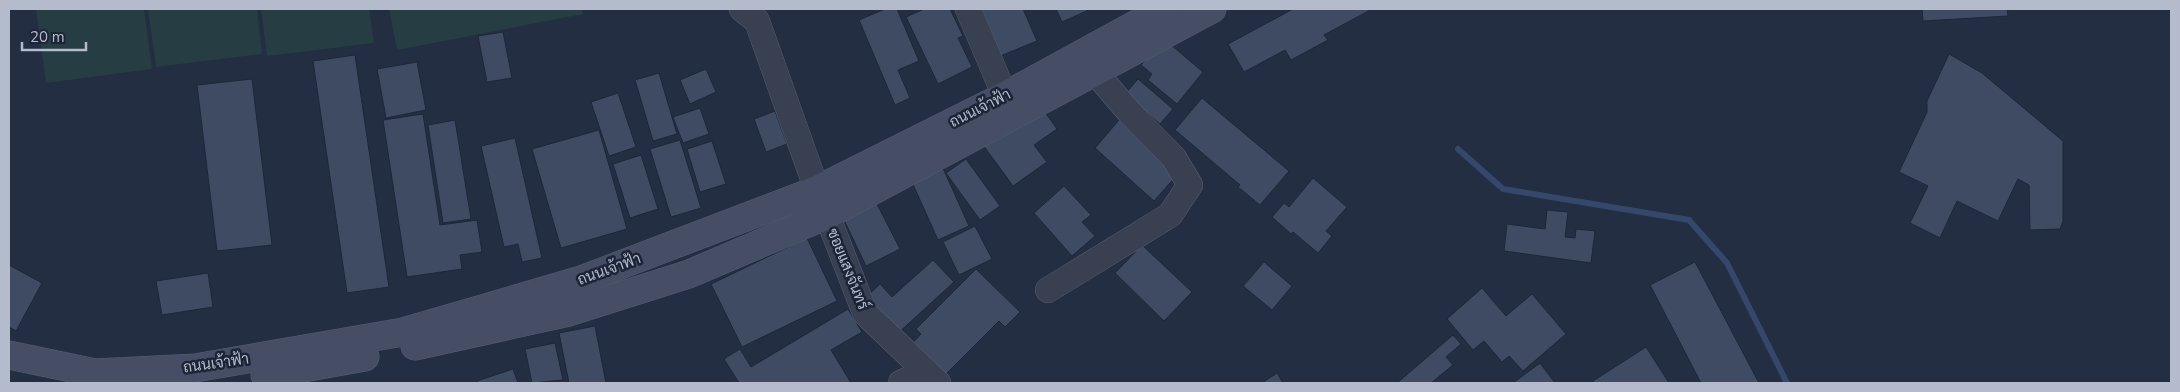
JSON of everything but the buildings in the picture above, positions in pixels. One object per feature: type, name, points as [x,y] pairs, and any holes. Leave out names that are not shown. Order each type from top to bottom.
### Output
[{"type":"main road","name":"ถนนเจ้าฟ้า","points":[[9,355],[95,374],[195,368],[403,332],[582,280],[817,190],[1005,96],[1164,9]]},
{"type":"main road","name":"ถนนเจ้าฟ้า","points":[[210,383],[318,366],[569,312],[689,274],[827,215],[1212,9]]},
{"type":"main road","points":[[9,374],[54,383]]},
{"type":"street","points":[[742,9],[757,20],[817,190]]},
{"type":"street","points":[[968,9],[1005,96]]},
{"type":"street","points":[[1048,290],[1170,215],[1190,185],[1174,158],[1130,113],[1096,72]]},
{"type":"street","name":"ซอยแสงจันทร์","points":[[827,215],[865,313],[931,377]]},
{"type":"street","points":[[901,383],[931,377]]},
{"type":"green space","points":[[36,9],[144,9],[152,69],[46,83]]},
{"type":"green space","points":[[148,9],[257,9],[262,54],[156,67]]},
{"type":"green space","points":[[261,9],[369,9],[374,43],[267,56]]},
{"type":"green space","points":[[389,9],[582,9],[583,14],[397,50]]},
{"type":"waterway","points":[[1458,149],[1503,189],[1689,220],[1727,263],[1787,383]]}]
